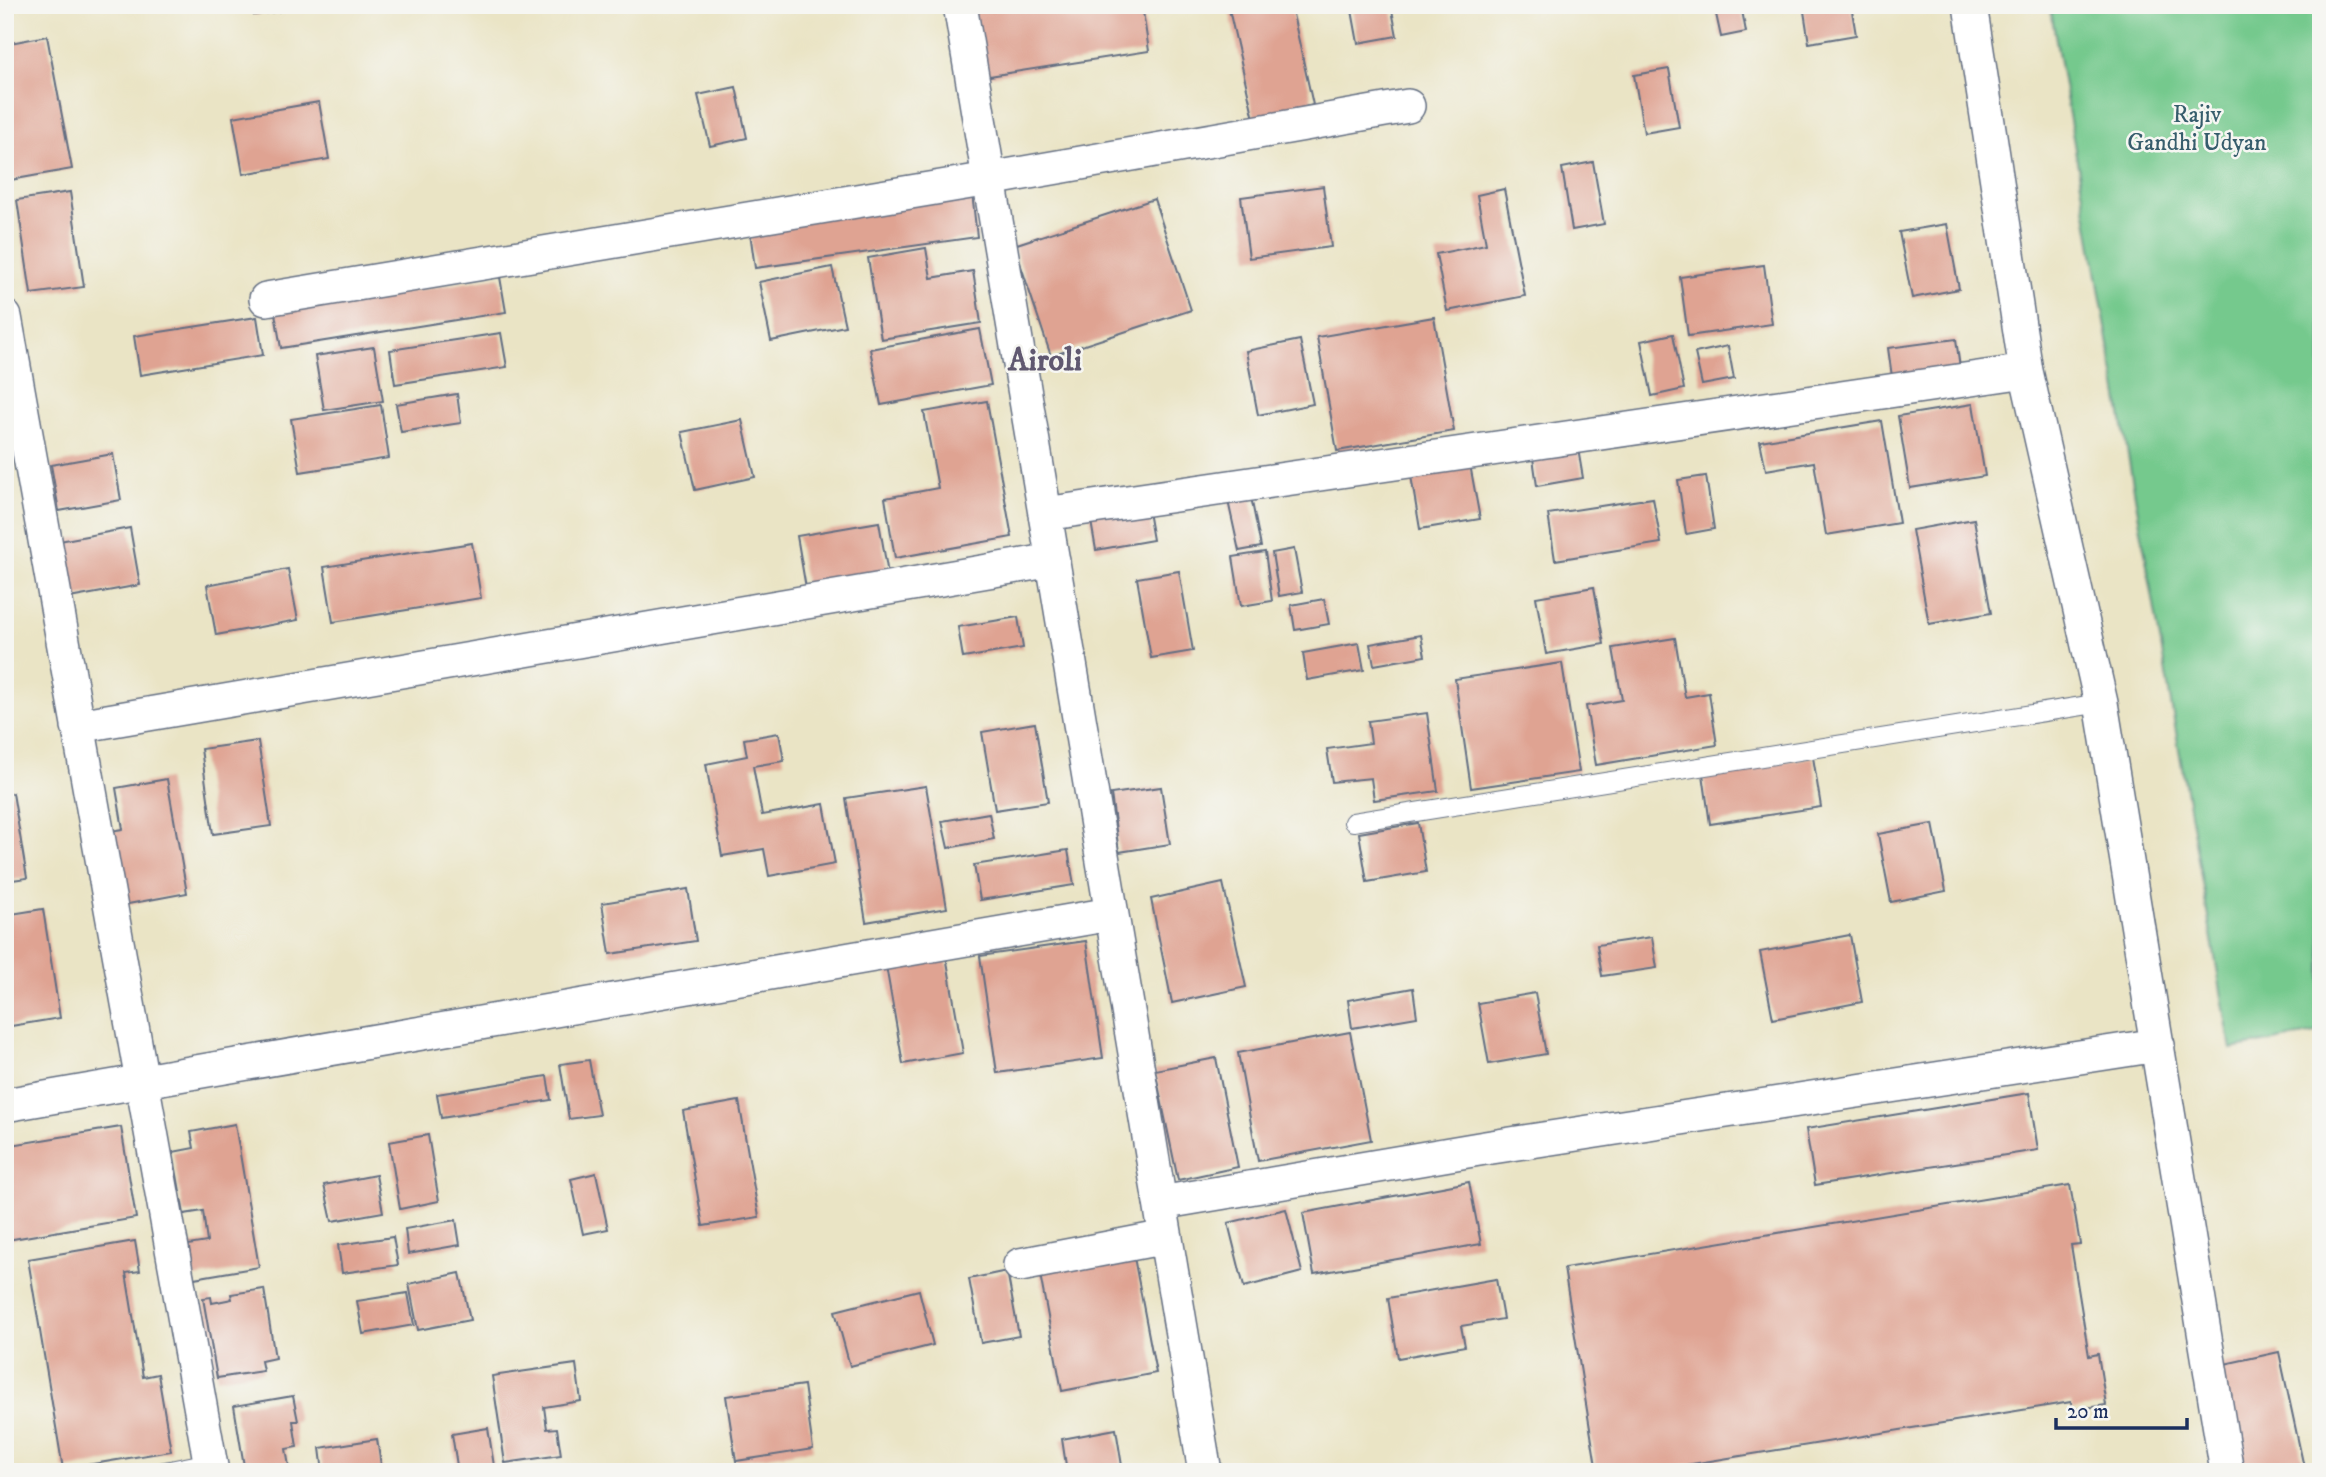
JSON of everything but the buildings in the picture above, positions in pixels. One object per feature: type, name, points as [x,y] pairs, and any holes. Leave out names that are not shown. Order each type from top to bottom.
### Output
[{"type":"street","points":[[960,5],[1205,1472]]},
{"type":"street","points":[[1970,5],[2026,371],[2101,703],[2227,1472]]},
{"type":"street","points":[[266,299],[989,179],[1408,106]]},
{"type":"street","points":[[7,334],[211,1467]]},
{"type":"street","points":[[1045,514],[2026,371]]},
{"type":"street","points":[[78,726],[1052,560]]},
{"type":"street","points":[[5,1105],[1111,914]]},
{"type":"street","points":[[1160,1203],[1485,1148],[2158,1045]]},
{"type":"street","points":[[1020,1265],[1166,1237]]},
{"type":"lane","points":[[1353,822],[2101,703]]},
{"type":"lane","points":[[160,1472],[211,1467]]},
{"type":"green space","name":"Rajiv Gandhi Udyan","points":[[2050,5],[2321,5],[2321,1032],[2231,1049]]},
{"type":"district","name":"Airoli","points":[[1045,361]]}]
